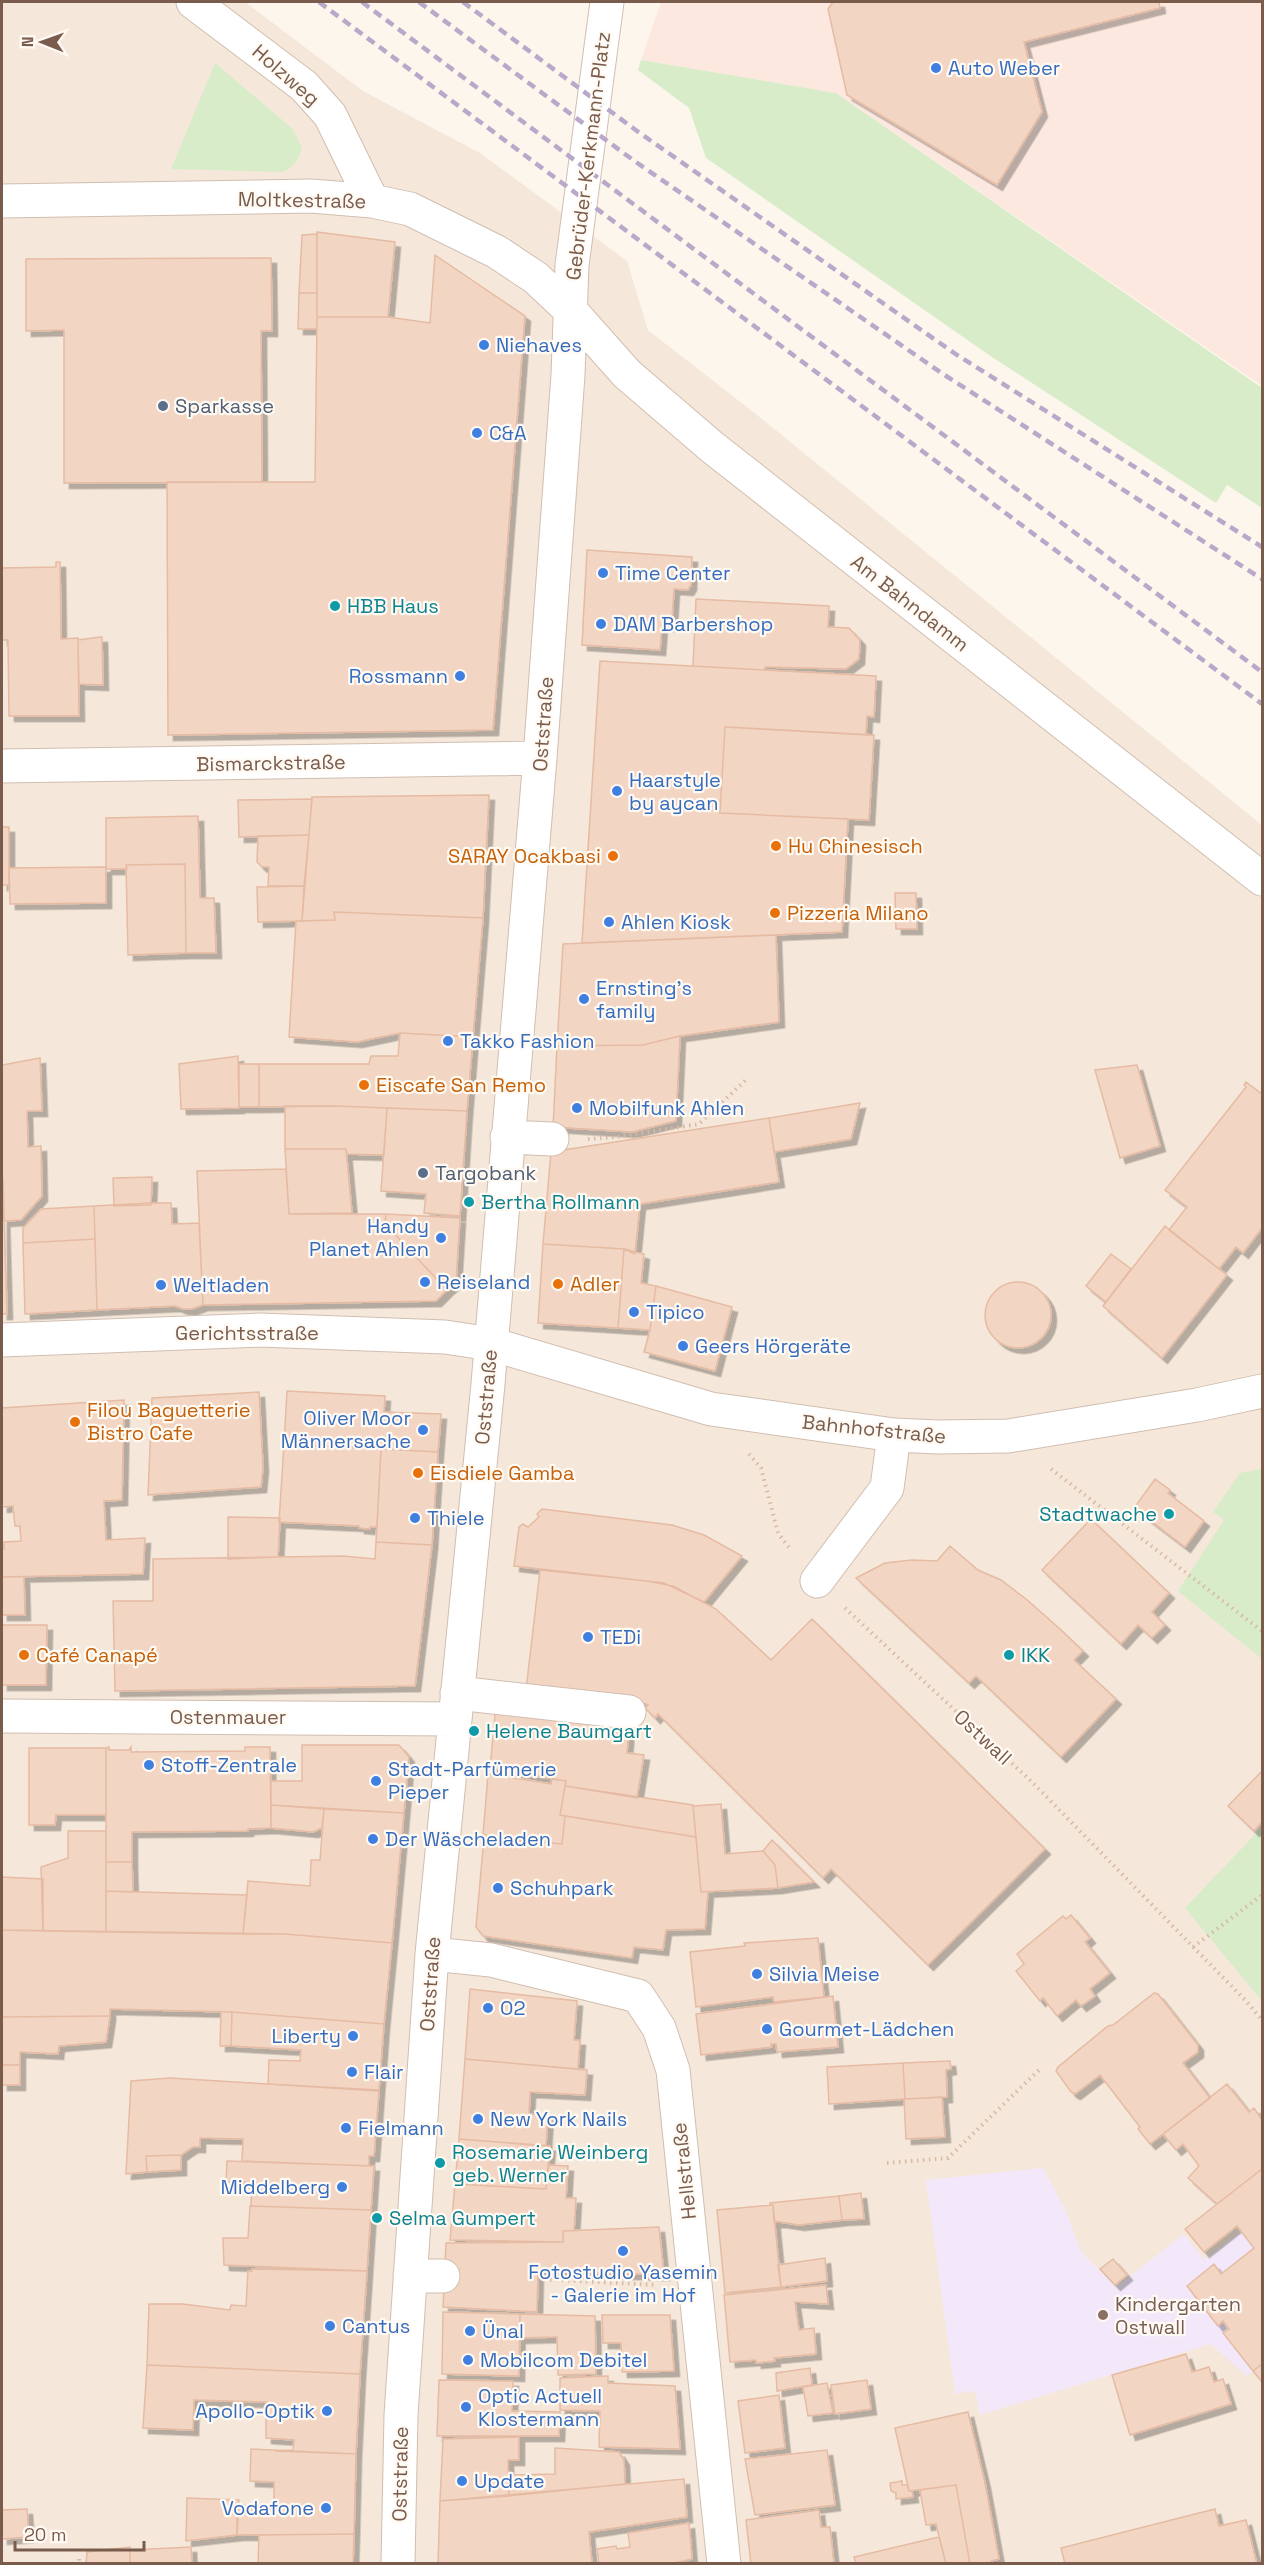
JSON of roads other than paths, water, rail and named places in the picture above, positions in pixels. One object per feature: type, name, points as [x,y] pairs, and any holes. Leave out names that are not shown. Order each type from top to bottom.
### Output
[{"type":"street","name":"Holzweg","points":[[193,2],[271,59],[330,115],[372,201]]},
{"type":"street","name":"Gebrüder-Kerkmann-Platz","points":[[571,311],[572,265],[607,2]]},
{"type":"street","name":"Moltkestraße","points":[[2,201],[311,196],[372,201],[410,209],[497,252],[537,278],[571,311]]},
{"type":"street","name":"Oststraße","points":[[398,2564],[401,2415],[432,1954],[491,1344],[540,758],[571,311]]},
{"type":"street","name":"Am Bahndamm","points":[[571,311],[627,374],[712,447],[1263,879]]},
{"type":"street","name":"Bismarckstraße","points":[[2,766],[540,758]]},
{"type":"street","points":[[507,1137],[552,1139]]},
{"type":"street","name":"Gerichtsstraße","points":[[2,1340],[260,1330],[445,1337],[491,1344]]},
{"type":"street","name":"Bahnhofstraße","points":[[491,1344],[711,1410],[894,1435],[1008,1436],[1197,1406],[1263,1390]]},
{"type":"street","points":[[817,1581],[887,1488],[894,1435]]},
{"type":"street","points":[[456,1706],[497,1696],[629,1712]]},
{"type":"street","name":"Ostenmauer","points":[[2,1716],[388,1718],[456,1706]]},
{"type":"street","name":"Hellstraße","points":[[432,1954],[491,1960],[638,1996],[659,2028],[673,2070],[724,2564]]},
{"type":"street","points":[[410,2276],[443,2277]]},
{"type":"railway","points":[[319,2],[1262,704]]},
{"type":"railway","points":[[362,2],[1262,672]]},
{"type":"railway","points":[[419,2],[633,160],[943,374],[1262,579]]},
{"type":"railway","points":[[463,2],[637,131],[957,355],[1262,547]]},
{"type":"place","name":"Auto Weber","points":[[936,68]]},
{"type":"place","name":"Niehaves","points":[[484,345]]},
{"type":"place","name":"Sparkasse","points":[[163,406]]},
{"type":"place","name":"C&A","points":[[477,433]]},
{"type":"place","name":"Time Center","points":[[603,573]]},
{"type":"place","name":"HBB Haus","points":[[335,606]]},
{"type":"place","name":"DAM Barbershop","points":[[601,624]]},
{"type":"place","name":"Rossmann","points":[[460,676]]},
{"type":"place","name":"Haarstyle by aycan","points":[[617,791]]},
{"type":"place","name":"Hu Chinesisch","points":[[776,846]]},
{"type":"place","name":"SARAY Ocakbasi","points":[[613,856]]},
{"type":"place","name":"Pizzeria Milano","points":[[775,913]]},
{"type":"place","name":"Ahlen Kiosk","points":[[609,922]]},
{"type":"place","name":"Ernsting's family","points":[[584,999]]},
{"type":"place","name":"Takko Fashion","points":[[448,1041]]},
{"type":"place","name":"Eiscafe San Remo","points":[[364,1085]]},
{"type":"place","name":"Mobilfunk Ahlen","points":[[577,1108]]},
{"type":"place","name":"Targobank","points":[[423,1173]]},
{"type":"place","name":"Bertha Rollmann","points":[[469,1202]]},
{"type":"place","name":"Handy Planet Ahlen","points":[[441,1238]]},
{"type":"place","name":"Reiseland","points":[[425,1282]]},
{"type":"place","name":"Adler","points":[[558,1284]]},
{"type":"place","name":"Weltladen","points":[[161,1285]]},
{"type":"place","name":"Tipico","points":[[634,1312]]},
{"type":"place","name":"Geers Hörgeräte","points":[[683,1346]]},
{"type":"place","name":"Filou Baguetterie Bistro Cafe","points":[[75,1422]]},
{"type":"place","name":"Oliver Moor Männersache","points":[[423,1430]]},
{"type":"place","name":"Eisdiele Gamba","points":[[418,1473]]},
{"type":"place","name":"Stadtwache","points":[[1169,1514]]},
{"type":"place","name":"Thiele","points":[[415,1518]]},
{"type":"place","name":"TEDi","points":[[588,1637]]},
{"type":"place","name":"Café Canapé","points":[[24,1655]]},
{"type":"place","name":"IKK","points":[[1009,1655]]},
{"type":"place","name":"Helene Baumgart","points":[[474,1731]]},
{"type":"place","name":"Stoff-Zentrale","points":[[149,1765]]},
{"type":"place","name":"Stadt-Parfümerie Pieper","points":[[376,1781]]},
{"type":"place","name":"Der Wäscheladen","points":[[373,1839]]},
{"type":"place","name":"Schuhpark","points":[[498,1888]]},
{"type":"place","name":"Silvia Meise","points":[[757,1974]]},
{"type":"place","name":"O2","points":[[488,2008]]},
{"type":"place","name":"Gourmet-Lädchen","points":[[767,2029]]},
{"type":"place","name":"Liberty","points":[[353,2036]]},
{"type":"place","name":"Flair","points":[[352,2072]]},
{"type":"place","name":"New York Nails","points":[[478,2119]]},
{"type":"place","name":"Fielmann","points":[[346,2128]]},
{"type":"place","name":"Rosemarie Weinberg geb. Werner","points":[[440,2163]]},
{"type":"place","name":"Middelberg","points":[[342,2187]]},
{"type":"place","name":"Selma Gumpert","points":[[377,2218]]},
{"type":"place","name":"Fotostudio Yasemin - Galerie im Hof","points":[[623,2251]]},
{"type":"place","name":"Kindergarten Ostwall","points":[[1103,2315]]},
{"type":"place","name":"Cantus","points":[[330,2326]]},
{"type":"place","name":"Ünal","points":[[470,2331]]},
{"type":"place","name":"Mobilcom Debitel","points":[[468,2360]]},
{"type":"place","name":"Optic Actuell Klostermann","points":[[466,2407]]},
{"type":"place","name":"Apollo-Optik","points":[[327,2411]]},
{"type":"place","name":"Update","points":[[462,2481]]},
{"type":"place","name":"Vodafone","points":[[326,2508]]}]
